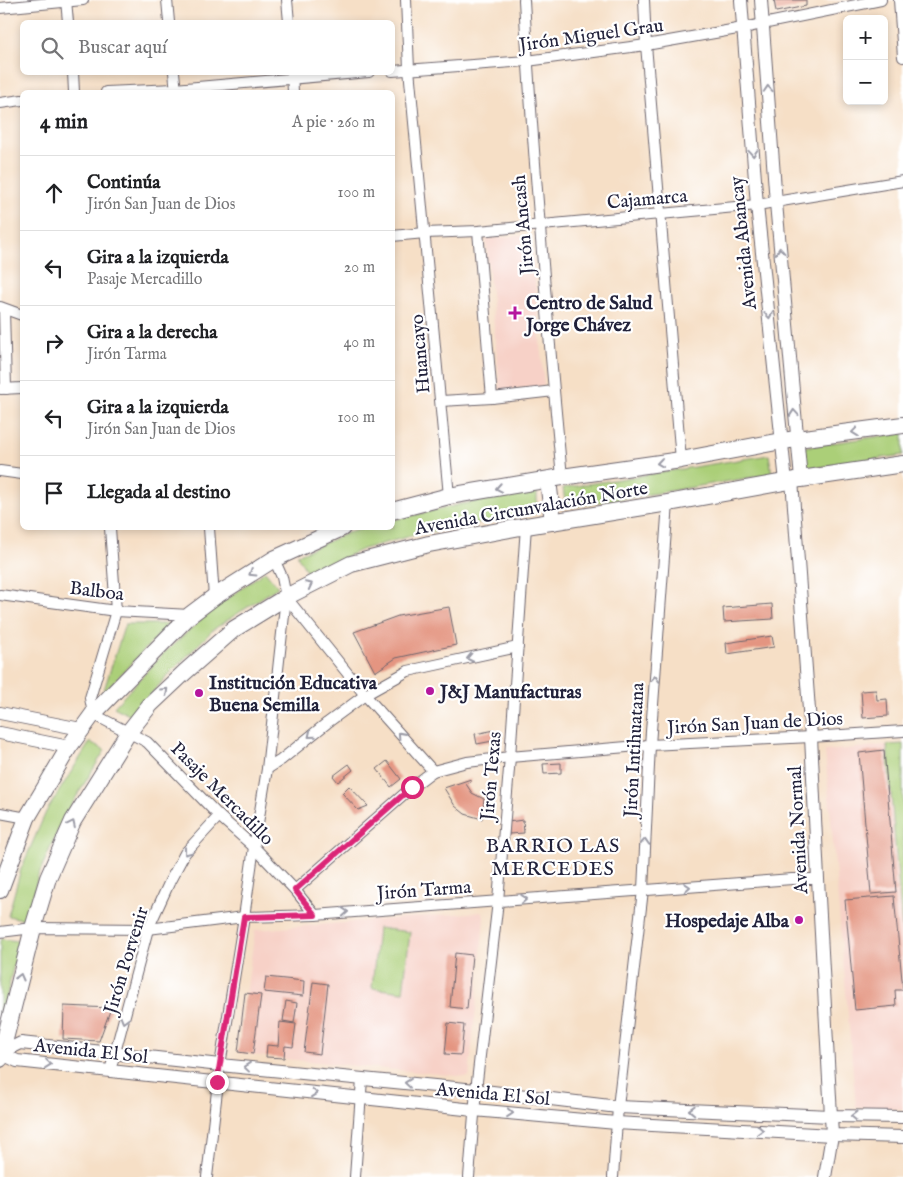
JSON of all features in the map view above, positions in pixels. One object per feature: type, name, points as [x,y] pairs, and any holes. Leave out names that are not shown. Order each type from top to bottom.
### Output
[{"type":"highway","name":"Avenida Circunvalación Norte","points":[[395,510],[450,496],[555,478],[681,460],[789,440],[903,425]]},
{"type":"highway","name":"Avenida Circunvalación Norte","points":[[0,1055],[48,878],[73,821],[128,733],[150,705],[234,630],[286,597],[351,564],[429,544],[793,480],[903,464]]},
{"type":"highway","points":[[553,522],[555,478]]},
{"type":"highway","points":[[0,890],[27,818],[69,748],[93,714],[190,615],[214,597],[274,559],[333,530]]},
{"type":"street","points":[[0,8],[83,0]]},
{"type":"street","points":[[167,0],[169,20]]},
{"type":"street","points":[[287,0],[289,20]]},
{"type":"street","name":"Huancayo","points":[[406,0],[409,69],[450,496]]},
{"type":"street","name":"Jirón Ancash","points":[[524,0],[527,61],[554,391],[555,478]]},
{"type":"street","points":[[644,0],[646,45],[681,460]]},
{"type":"street","name":"Avenida Abancay","points":[[741,0],[757,206],[793,480]]},
{"type":"street","name":"Avenida Abancay","points":[[762,0],[776,203],[789,440]]},
{"type":"street","name":"Jirón Miguel Grau","points":[[395,70],[527,61],[646,45],[764,24],[881,0]]},
{"type":"street","points":[[898,0],[903,57]]},
{"type":"street","points":[[66,1],[68,20]]},
{"type":"street","points":[[73,75],[74,90]]},
{"type":"street","points":[[174,75],[175,90]]},
{"type":"street","points":[[183,90],[312,75]]},
{"type":"street","points":[[292,76],[293,90]]},
{"type":"street","points":[[0,103],[20,100]]},
{"type":"street","name":"Cajamarca","points":[[395,236],[478,231],[757,206],[903,181]]},
{"type":"street","points":[[478,231],[492,398]]},
{"type":"street","points":[[20,314],[2,308],[3,389],[20,388]]},
{"type":"street","points":[[441,401],[492,398],[554,391]]},
{"type":"street","points":[[0,471],[20,474]]},
{"type":"street","name":"Avenida Normal","points":[[793,480],[812,738],[832,1134],[825,1177]]},
{"type":"street","name":"Jirón Intihuatana","points":[[613,1177],[616,1123],[643,890],[650,745],[668,503]]},
{"type":"street","name":"Jirón Texas","points":[[469,1177],[476,1090],[498,901],[526,526]]},
{"type":"street","points":[[93,714],[90,698],[116,611],[110,530]]},
{"type":"street","points":[[209,530],[214,597]]},
{"type":"street","points":[[206,1177],[217,1082],[267,769],[286,597],[282,577],[274,559]]},
{"type":"street","name":"Balboa","points":[[0,594],[116,611],[190,615]]},
{"type":"street","points":[[286,597],[365,694],[433,771]]},
{"type":"street","points":[[267,769],[365,694],[408,671],[518,647]]},
{"type":"street","points":[[0,713],[81,730]]},
{"type":"street","name":"Pasaje Mercadillo","points":[[93,714],[146,742],[219,816],[254,847],[295,890],[315,915]]},
{"type":"street","name":"Jirón San Juan de Dios","points":[[295,890],[412,787],[433,771],[467,762],[510,756],[650,745],[812,738],[903,731]]},
{"type":"street","points":[[0,733],[69,748]]},
{"type":"street","points":[[0,813],[27,818]]},
{"type":"street","name":"Jirón Porvenir","points":[[110,1071],[148,929],[185,853],[219,816]]},
{"type":"street","name":"Jirón Tarma","points":[[0,932],[33,928],[148,929],[244,917],[315,915],[792,879],[818,879]]},
{"type":"street","name":"Avenida El Sol","points":[[0,1055],[21,1043],[618,1106],[831,1116],[903,1117]]},
{"type":"street","name":"Avenida El Sol","points":[[0,1055],[17,1061],[474,1110],[616,1123],[903,1137]]},
{"type":"street","points":[[355,1177],[362,1079]]},
{"type":"shaded area","name":"Centro de Salud Jorge Chávez","points":[[531,235],[544,386],[500,390],[486,239]]},
{"type":"shaded area","points":[[887,745],[903,941],[903,1109],[856,1107],[825,751]]},
{"type":"shaded area","points":[[481,912],[484,916],[469,1077],[266,1057],[238,1052],[255,930]]},
{"type":"green space","points":[[903,433],[903,455],[806,469],[803,447]]},
{"type":"green space","points":[[769,455],[772,474],[566,508],[563,488]]},
{"type":"green space","points":[[537,492],[537,513],[418,534],[363,549],[308,574],[297,555],[350,532],[358,530],[395,530],[395,520],[462,504]]},
{"type":"green space","points":[[265,571],[278,587],[214,629],[131,716],[114,707],[163,654],[212,610]]},
{"type":"green space","points":[[125,624],[169,624],[103,693]]},
{"type":"green space","points":[[90,742],[105,750],[64,817],[38,876],[27,920],[8,916],[21,869],[46,812]]},
{"type":"green space","points":[[903,744],[903,941],[887,745]]},
{"type":"green space","points":[[378,928],[410,932],[403,992],[372,988]]},
{"type":"green space","points":[[1,939],[19,941],[0,1026],[0,941]]},
{"type":"building","points":[[774,0],[806,0],[806,6],[776,12]]},
{"type":"building","points":[[772,604],[773,619],[724,622],[723,608]]},
{"type":"building","points":[[449,607],[456,645],[396,658],[375,672],[354,632],[398,616]]},
{"type":"building","points":[[772,636],[774,647],[727,654],[726,643]]},
{"type":"building","points":[[876,690],[877,700],[887,699],[888,716],[863,718],[861,691]]},
{"type":"building","points":[[495,730],[498,740],[477,744],[475,734]]},
{"type":"building","points":[[884,750],[896,892],[871,894],[859,753]]},
{"type":"building","points":[[387,761],[401,779],[391,787],[377,769]]},
{"type":"building","points":[[561,763],[561,773],[544,774],[543,764]]},
{"type":"building","points":[[349,764],[353,770],[338,782],[333,776]]},
{"type":"building","points":[[471,779],[471,782],[466,784],[472,793],[484,799],[482,819],[465,814],[455,806],[444,788]]},
{"type":"building","points":[[349,786],[368,806],[358,810],[342,793]]},
{"type":"building","points":[[523,820],[524,833],[509,834],[508,822]]},
{"type":"building","points":[[894,896],[903,990],[895,990],[896,1006],[855,1010],[845,900]]},
{"type":"building","points":[[455,953],[472,955],[467,1009],[450,1007]]},
{"type":"building","points":[[266,977],[304,981],[303,996],[264,992]]},
{"type":"building","points":[[313,982],[328,984],[320,1054],[304,1052]]},
{"type":"building","points":[[245,993],[261,995],[253,1054],[238,1052]]},
{"type":"building","points":[[286,1001],[297,1003],[294,1023],[283,1021]]},
{"type":"building","points":[[64,1006],[111,1008],[99,1041],[63,1039]]},
{"type":"building","points":[[280,1022],[296,1024],[293,1047],[285,1046],[284,1058],[266,1057],[267,1045],[278,1046]]},
{"type":"building","points":[[448,1023],[464,1025],[461,1055],[445,1054]]},
{"type":"place","name":"Centro de Salud Jorge Chávez","points":[[515,313]]},
{"type":"place","name":"J&J Manufacturas","points":[[430,691]]},
{"type":"place","name":"Institución Educativa Buena Semilla","points":[[199,693]]},
{"type":"place","name":"Hospedaje Alba","points":[[799,920]]},
{"type":"district","name":"BARRIO LAS MERCEDES","points":[[553,856]]},
{"type":"route","points":[[217,1082],[244,917],[315,915],[295,890],[412,787]]}]
